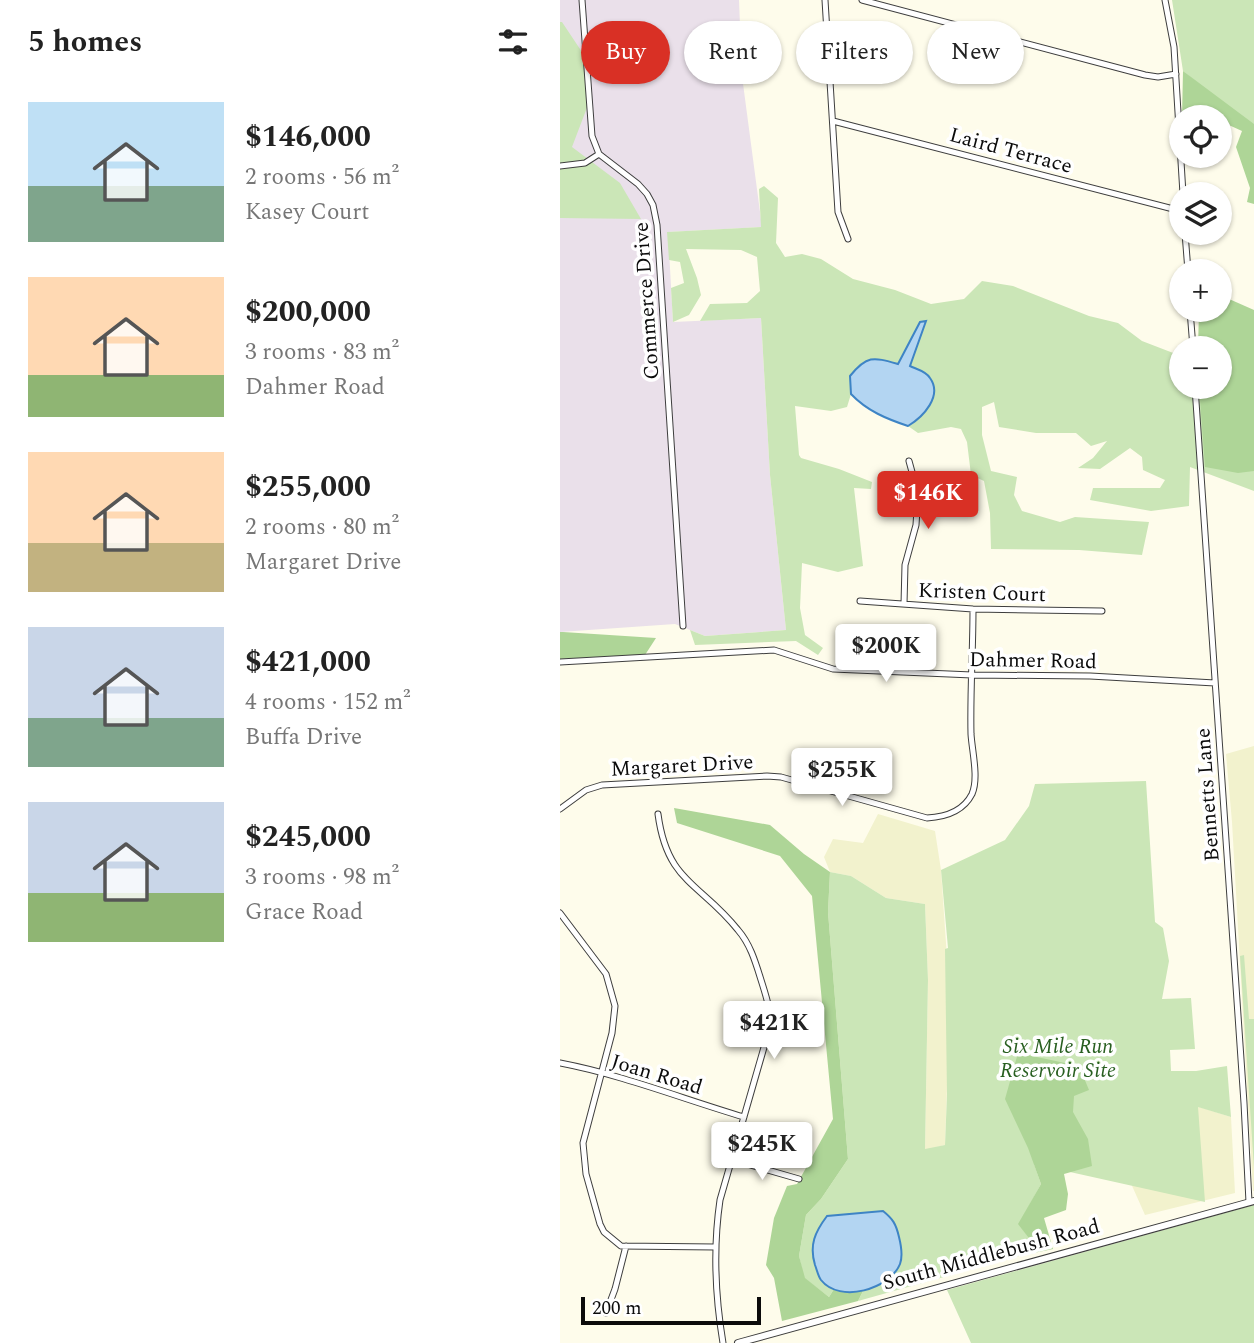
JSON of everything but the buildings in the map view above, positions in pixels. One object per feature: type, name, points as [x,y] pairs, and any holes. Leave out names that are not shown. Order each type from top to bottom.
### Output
[{"type":"street","points":[[560,166],[585,163],[599,154],[591,131],[582,0]]},
{"type":"street","points":[[825,0],[838,212],[848,239]]},
{"type":"street","points":[[862,0],[1145,75],[1158,77],[1176,74]]},
{"type":"street","points":[[1165,0],[1171,25],[1176,74],[1182,182]]},
{"type":"street","name":"Laird Terrace","points":[[833,121],[1169,208]]},
{"type":"street","name":"Commerce Drive","points":[[599,154],[638,184],[653,205],[657,220],[683,626]]},
{"type":"street","name":"Bennetts Lane","points":[[1196,399],[1251,1201]]},
{"type":"street","points":[[904,604],[905,565],[916,525],[918,494],[909,461]]},
{"type":"street","name":"Kristen Court","points":[[860,601],[973,609],[1102,611]]},
{"type":"street","name":"Margaret Drive","points":[[560,809],[586,790],[602,785],[767,776],[781,777],[915,816],[944,817],[960,808],[974,790],[973,609]]},
{"type":"street","name":"Dahmer Road","points":[[560,662],[774,650],[833,668],[1215,683]]},
{"type":"street","points":[[658,814],[663,840],[681,876],[740,932],[752,954],[770,1012],[769,1030],[720,1200],[715,1247],[717,1305],[723,1343]]},
{"type":"street","points":[[560,913],[597,960],[606,974],[614,996],[615,1016],[583,1143],[586,1174],[600,1224],[616,1243],[626,1246],[715,1247]]},
{"type":"street","name":"Joan Road","points":[[560,1063],[744,1116]]},
{"type":"street","points":[[733,1160],[799,1179]]},
{"type":"street","name":"South Middlebush Road","points":[[738,1343],[1251,1201]]},
{"type":"street","points":[[606,1313],[626,1246]]},
{"type":"shaded area","points":[[560,0],[739,0],[740,21],[684,21],[684,84],[743,84],[762,227],[668,232],[673,322],[761,318],[770,475],[786,630],[705,636],[675,624],[560,632]]},
{"type":"green space","points":[[1172,0],[1254,0],[1254,130],[1232,112],[1232,105],[1224,105],[1183,71]]},
{"type":"green space","points":[[562,22],[581,50],[581,84],[586,84],[588,105],[572,147],[620,183],[641,219],[560,218]]},
{"type":"green space","points":[[1183,71],[1229,105],[1182,105]]},
{"type":"green space","points":[[1232,108],[1254,124],[1254,204],[1247,202],[1250,188],[1236,147],[1242,131],[1232,126]]},
{"type":"green space","points":[[764,186],[778,198],[776,243],[785,257],[802,254],[821,259],[853,279],[895,290],[931,304],[964,299],[982,281],[1013,286],[1089,316],[1118,323],[1142,341],[1169,351],[1169,399],[1232,399],[1232,385],[1254,384],[1254,491],[1190,467],[1189,506],[1151,511],[1090,500],[1093,488],[1160,488],[1165,480],[1143,470],[1142,457],[1130,448],[1100,469],[1078,468],[1093,458],[1107,441],[1091,446],[1076,433],[1036,433],[999,427],[994,402],[982,407],[982,435],[991,471],[1017,477],[1014,495],[1022,511],[1060,522],[1075,517],[1149,522],[1142,555],[1079,550],[991,549],[990,513],[984,481],[971,475],[967,442],[961,429],[951,427],[918,433],[908,426],[914,422],[935,392],[926,375],[910,366],[926,322],[898,364],[876,359],[866,361],[856,369],[850,376],[851,394],[847,407],[831,411],[795,406],[801,458],[872,482],[871,489],[854,488],[863,566],[838,572],[802,563],[800,608],[805,635],[823,648],[818,655],[796,641],[695,645],[690,630],[705,636],[786,630],[770,475],[761,318],[700,321],[710,304],[747,303],[760,291],[757,257],[741,250],[686,249],[701,295],[689,315],[673,322],[671,288],[684,283],[680,262],[669,260],[667,232],[761,227],[759,189]]},
{"type":"green space","points":[[1232,300],[1254,310],[1254,471],[1238,473],[1205,467],[1200,399],[1232,399],[1232,336],[1198,336],[1199,322],[1232,322]]},
{"type":"green space","points":[[560,632],[656,638],[645,655],[560,659]]},
{"type":"green space","points":[[1254,746],[1254,1191],[1253,1191],[1226,754]]},
{"type":"green space","name":"Six Mile Run Reservoir Site","points":[[1146,781],[1155,922],[1163,928],[1169,961],[1162,999],[1191,998],[1195,1049],[1170,1050],[1171,1071],[1196,1071],[1227,1066],[1231,1117],[1198,1107],[1205,1202],[1034,1164],[1041,1184],[1019,1224],[1031,1241],[1019,1256],[858,1301],[864,1289],[874,1287],[883,1211],[827,1216],[812,1254],[821,1280],[834,1289],[829,1297],[804,1278],[799,1256],[806,1215],[821,1199],[848,1159],[828,912],[830,872],[851,876],[886,898],[925,904],[928,980],[925,1149],[945,1145],[945,949],[948,948],[941,870],[1005,840],[1029,806],[1035,784]]},
{"type":"green space","points":[[674,808],[770,825],[830,872],[828,912],[848,1159],[821,1199],[806,1215],[799,1256],[805,1278],[829,1297],[834,1289],[854,1292],[864,1289],[858,1301],[782,1321],[774,1278],[766,1265],[774,1218],[787,1186],[797,1184],[833,1119],[812,896],[780,856],[677,823]]},
{"type":"green space","points":[[878,814],[935,831],[941,870],[950,1002],[945,1145],[925,1150],[928,980],[925,904],[886,898],[851,876],[830,872],[824,857],[833,839],[863,843]]},
{"type":"green space","points":[[1244,955],[1249,1019],[1254,1019],[1254,1168],[1240,956]]},
{"type":"green space","points":[[1018,1053],[1079,1066],[1089,1090],[1074,1096],[1073,1112],[1088,1139],[1092,1166],[1064,1174],[1068,1194],[1066,1210],[1044,1218],[1053,1249],[1019,1256],[1031,1241],[1018,1224],[1041,1184],[1005,1099]]},
{"type":"green space","points":[[1159,1094],[1231,1117],[1235,1193],[1145,1215],[1129,1179]]},
{"type":"green space","points":[[1254,1205],[1254,1343],[971,1343],[947,1290]]},
{"type":"water","points":[[926,321],[910,366],[928,376],[933,385],[933,399],[925,412],[908,426],[878,414],[857,400],[851,394],[850,376],[866,361],[876,359],[898,364],[920,322]]},
{"type":"water","points":[[883,1211],[894,1222],[900,1243],[901,1261],[895,1273],[876,1286],[864,1290],[840,1291],[829,1287],[820,1278],[813,1258],[816,1233],[827,1216]]}]
